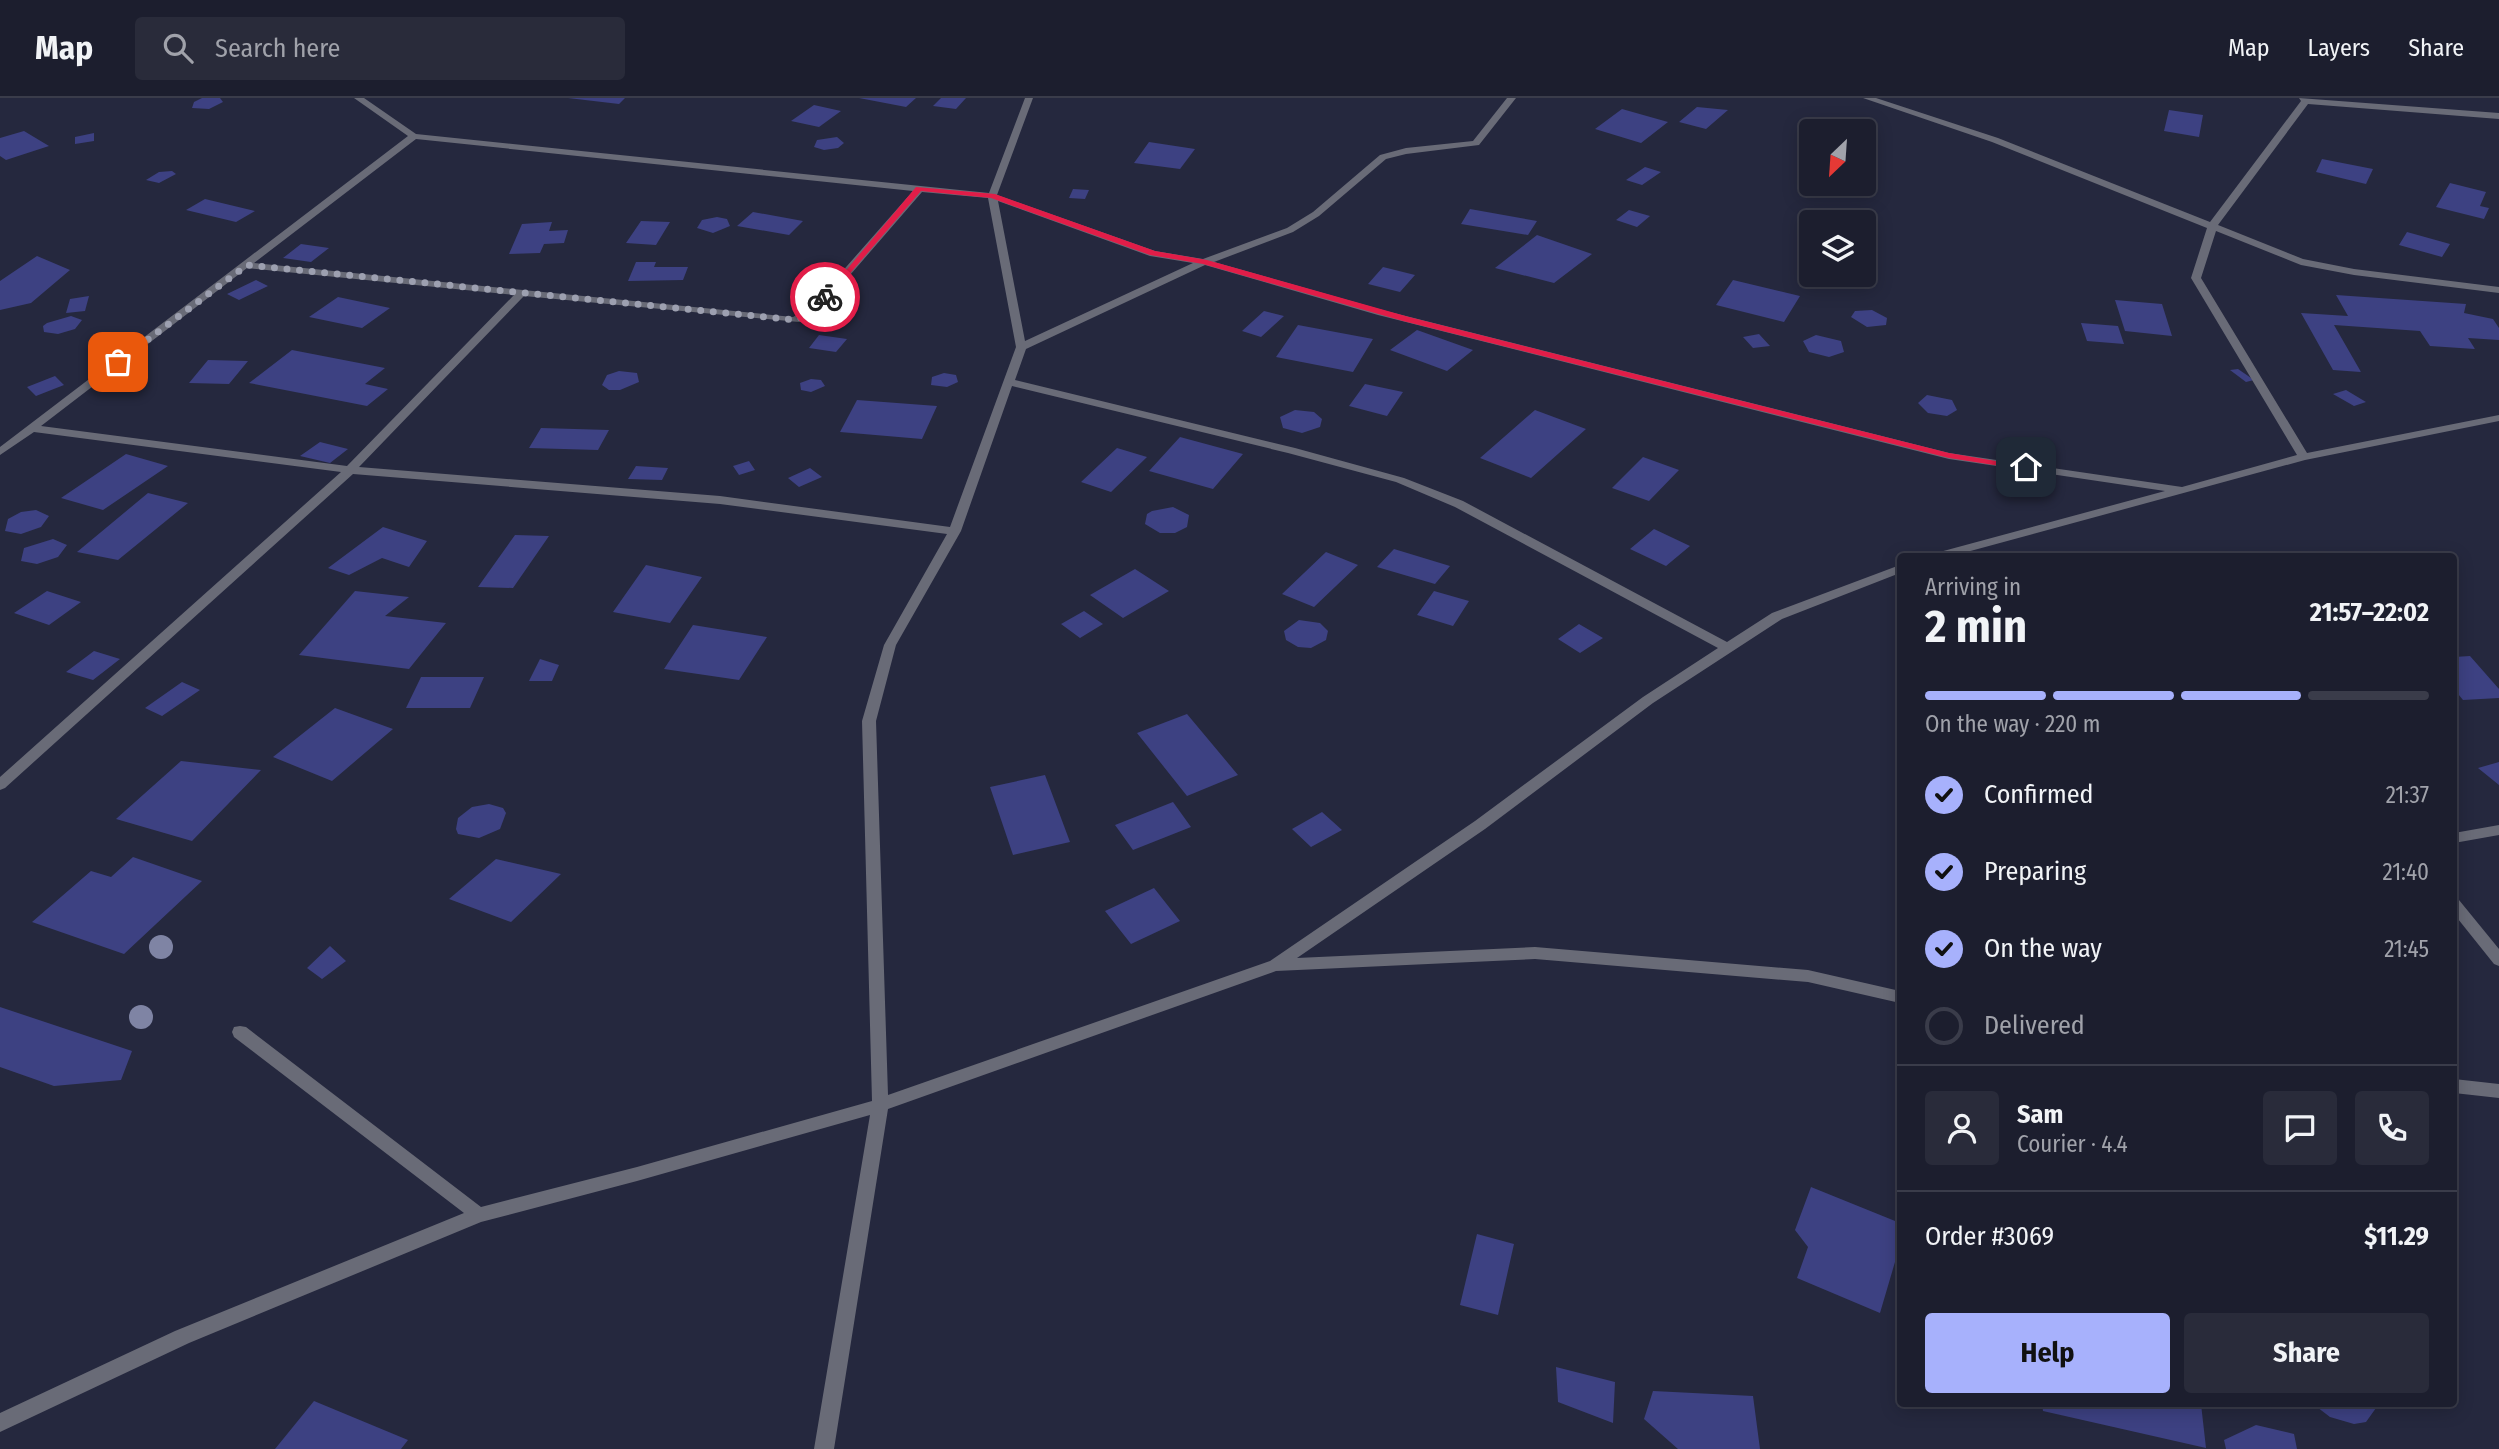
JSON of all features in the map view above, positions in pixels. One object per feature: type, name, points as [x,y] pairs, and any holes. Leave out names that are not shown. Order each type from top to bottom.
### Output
[{"type":"street","points":[[358,98],[414,136],[992,196],[1153,254],[1204,261],[1408,320],[1949,456],[2181,490]]},
{"type":"street","points":[[824,1449],[880,1105],[869,721],[890,645],[955,531],[1021,347],[992,196],[1029,98]]},
{"type":"street","points":[[1021,347],[1204,261],[1290,230],[1316,214],[1383,157],[1406,151],[1476,143],[1513,98]]},
{"type":"street","points":[[1873,99],[1996,140],[2301,262],[2499,290]]},
{"type":"street","points":[[2304,457],[2196,278],[2213,225],[2304,99],[2499,116]]},
{"type":"street","points":[[0,452],[414,136]]},
{"type":"street","points":[[247,265],[795,320],[814,310],[919,189]]},
{"type":"street","points":[[0,785],[350,470],[522,292]]},
{"type":"street","points":[[1009,382],[1291,450],[1400,480],[1459,504],[1728,648]]},
{"type":"street","points":[[1951,553],[2304,457],[2499,418]]},
{"type":"street","points":[[32,428],[350,470],[720,500],[955,531]]},
{"type":"street","points":[[0,1423],[182,1337],[479,1215],[880,1105],[1275,965],[1480,825],[1648,700],[1777,616],[1897,570]]},
{"type":"street","points":[[2457,837],[2499,830]]},
{"type":"street","points":[[2457,908],[2499,960]]},
{"type":"street","points":[[1275,965],[1535,953],[1808,976],[1897,995]]},
{"type":"street","points":[[240,1032],[479,1215]]},
{"type":"street","points":[[2457,1086],[2499,1091]]},
{"type":"building","points":[[202,98],[220,98],[223,102],[209,109],[192,108],[194,102]]},
{"type":"building","points":[[568,98],[625,98],[619,104]]},
{"type":"building","points":[[859,98],[916,98],[906,107]]},
{"type":"building","points":[[941,98],[966,98],[956,109],[933,106]]},
{"type":"building","points":[[814,105],[841,111],[819,127],[791,121]]},
{"type":"building","points":[[1697,107],[1728,110],[1706,129],[1679,122]]},
{"type":"building","points":[[1622,109],[1668,122],[1641,143],[1595,129]]},
{"type":"building","points":[[2169,110],[2203,115],[2199,137],[2164,131]]},
{"type":"building","points":[[24,131],[49,146],[6,160],[0,156],[0,138]]},
{"type":"building","points":[[94,133],[94,141],[75,144],[75,137]]},
{"type":"building","points":[[837,137],[844,143],[838,148],[824,150],[814,147],[817,140]]},
{"type":"building","points":[[1149,142],[1195,149],[1180,169],[1134,163]]},
{"type":"building","points":[[2322,159],[2373,169],[2366,184],[2316,172]]},
{"type":"building","points":[[1645,167],[1661,172],[1642,185],[1626,180]]},
{"type":"building","points":[[172,171],[176,174],[159,183],[146,180],[159,172]]},
{"type":"building","points":[[2450,183],[2486,192],[2480,206],[2489,208],[2484,219],[2436,207]]},
{"type":"building","points":[[1073,189],[1089,190],[1085,199],[1069,198]]},
{"type":"building","points":[[205,199],[255,211],[236,222],[186,210]]},
{"type":"building","points":[[1470,209],[1537,221],[1528,235],[1461,224]]},
{"type":"building","points":[[1629,210],[1650,216],[1637,227],[1616,220]]},
{"type":"building","points":[[753,212],[803,221],[789,235],[737,226]]},
{"type":"building","points":[[717,217],[727,219],[730,226],[713,233],[697,228],[702,220]]},
{"type":"building","points":[[641,221],[670,222],[656,245],[626,243]]},
{"type":"building","points":[[552,222],[549,231],[568,230],[564,243],[544,244],[540,253],[509,254],[522,224]]},
{"type":"building","points":[[2407,232],[2450,244],[2442,257],[2399,245]]},
{"type":"building","points":[[1537,235],[1592,254],[1554,283],[1495,268]]},
{"type":"building","points":[[301,244],[329,248],[311,262],[283,258]]},
{"type":"building","points":[[37,256],[70,270],[31,303],[0,310],[0,281]]},
{"type":"building","points":[[636,262],[656,262],[654,267],[688,267],[683,280],[628,281]]},
{"type":"building","points":[[1383,267],[1415,275],[1400,292],[1368,284]]},
{"type":"building","points":[[256,280],[268,286],[239,300],[227,294]]},
{"type":"building","points":[[1733,280],[1800,296],[1784,322],[1716,305]]},
{"type":"building","points":[[2336,295],[2466,304],[2464,313],[2493,319],[2499,328],[2499,340],[2468,338],[2475,349],[2430,346],[2420,331],[2334,325],[2361,372],[2333,370],[2301,313],[2348,316]]},
{"type":"building","points":[[89,296],[85,311],[66,313],[70,299]]},
{"type":"building","points":[[338,297],[390,308],[362,328],[309,317]]},
{"type":"building","points":[[2115,300],[2162,304],[2172,336],[2125,331]]},
{"type":"building","points":[[1872,310],[1887,318],[1886,325],[1867,327],[1851,317],[1855,311]]},
{"type":"building","points":[[1264,311],[1284,316],[1261,337],[1242,331]]},
{"type":"building","points":[[71,316],[82,320],[75,329],[58,334],[44,332],[43,326],[47,323]]},
{"type":"building","points":[[2081,323],[2118,326],[2124,344],[2087,341]]},
{"type":"building","points":[[1298,325],[1373,339],[1353,372],[1276,357]]},
{"type":"building","points":[[1417,330],[1473,350],[1447,371],[1390,350]]},
{"type":"building","points":[[1759,334],[1770,346],[1753,348],[1743,337]]},
{"type":"building","points":[[819,335],[847,339],[836,352],[809,348]]},
{"type":"building","points":[[1816,335],[1841,341],[1844,352],[1829,357],[1809,352],[1803,341]]},
{"type":"building","points":[[292,350],[385,368],[365,384],[388,389],[367,406],[249,383]]},
{"type":"building","points":[[208,360],[248,361],[229,384],[189,383]]},
{"type":"building","points":[[2238,369],[2254,380],[2246,382],[2230,370]]},
{"type":"building","points":[[619,371],[637,373],[639,382],[620,390],[609,390],[602,385],[607,375]]},
{"type":"building","points":[[944,373],[956,375],[958,382],[947,387],[931,385],[932,377]]},
{"type":"building","points":[[55,376],[64,385],[36,396],[27,387]]},
{"type":"building","points":[[811,379],[821,380],[825,386],[811,392],[801,390],[800,383]]},
{"type":"building","points":[[1365,384],[1403,392],[1387,416],[1349,406]]},
{"type":"building","points":[[2346,390],[2366,402],[2354,406],[2333,394]]},
{"type":"building","points":[[1927,395],[1952,400],[1957,410],[1947,416],[1928,413],[1918,403]]},
{"type":"building","points":[[857,400],[937,406],[922,439],[840,432]]},
{"type":"building","points":[[1295,410],[1314,412],[1322,419],[1320,427],[1302,433],[1283,428],[1280,417]]},
{"type":"building","points":[[1535,410],[1586,429],[1531,478],[1480,458]]},
{"type":"building","points":[[541,428],[609,430],[598,450],[529,448]]},
{"type":"building","points":[[1180,437],[1243,454],[1213,489],[1149,471]]},
{"type":"building","points":[[320,442],[348,449],[330,463],[300,456]]},
{"type":"building","points":[[1117,448],[1147,457],[1111,492],[1081,482]]},
{"type":"building","points":[[126,454],[168,466],[103,510],[61,498]]},
{"type":"building","points":[[1643,457],[1679,470],[1649,501],[1612,488]]},
{"type":"building","points":[[749,461],[755,470],[739,475],[733,466]]},
{"type":"building","points":[[636,466],[668,468],[662,480],[628,479]]},
{"type":"building","points":[[810,468],[822,477],[799,487],[788,478]]},
{"type":"building","points":[[148,493],[188,503],[118,560],[77,552]]},
{"type":"building","points":[[1173,507],[1189,515],[1187,527],[1175,533],[1160,533],[1145,524],[1147,514]]},
{"type":"building","points":[[36,510],[49,516],[41,527],[21,534],[5,531],[8,519],[21,512]]},
{"type":"building","points":[[383,527],[427,541],[409,567],[382,558],[349,575],[328,568]]},
{"type":"building","points":[[1654,529],[1690,546],[1666,566],[1630,549]]},
{"type":"building","points":[[515,535],[549,536],[513,588],[478,587]]},
{"type":"building","points":[[53,539],[67,545],[58,557],[37,564],[21,561],[24,548]]},
{"type":"building","points":[[1394,549],[1450,566],[1435,584],[1377,567]]},
{"type":"building","points":[[1326,552],[1358,565],[1314,607],[1282,594]]},
{"type":"building","points":[[646,565],[702,577],[670,623],[613,612]]},
{"type":"building","points":[[1135,569],[1169,591],[1123,618],[1090,595]]},
{"type":"building","points":[[47,591],[81,602],[49,625],[14,613]]},
{"type":"building","points":[[355,591],[409,597],[385,616],[446,623],[409,669],[299,655]]},
{"type":"building","points":[[1434,591],[1469,601],[1453,626],[1417,615]]},
{"type":"building","points":[[1084,611],[1103,624],[1080,638],[1061,624]]},
{"type":"building","points":[[1299,620],[1320,623],[1328,631],[1326,640],[1311,648],[1298,647],[1286,640],[1284,631]]},
{"type":"building","points":[[1579,624],[1603,638],[1580,653],[1558,639]]},
{"type":"building","points":[[693,625],[767,637],[739,680],[664,669]]},
{"type":"building","points":[[94,651],[120,659],[93,680],[66,672]]},
{"type":"building","points":[[2470,656],[2499,689],[2499,698],[2463,700],[2457,693],[2457,657]]},
{"type":"building","points":[[540,659],[559,665],[552,681],[529,681]]},
{"type":"building","points":[[421,677],[484,677],[470,708],[406,708]]},
{"type":"building","points":[[182,682],[200,690],[162,716],[145,708]]},
{"type":"building","points":[[335,708],[393,729],[332,781],[273,757]]},
{"type":"building","points":[[1187,714],[1238,775],[1187,796],[1137,733]]},
{"type":"building","points":[[181,761],[261,770],[192,841],[116,819]]},
{"type":"building","points":[[2499,762],[2499,785],[2478,768]]},
{"type":"building","points":[[1045,775],[1070,842],[1013,855],[990,787]]},
{"type":"building","points":[[1173,802],[1191,827],[1133,850],[1115,825]]},
{"type":"building","points":[[489,804],[503,808],[506,813],[500,829],[479,838],[458,834],[458,818],[472,807]]},
{"type":"building","points":[[1322,812],[1342,830],[1311,847],[1292,829]]},
{"type":"building","points":[[133,857],[202,881],[124,954],[32,922],[91,871],[111,877]]},
{"type":"building","points":[[496,859],[561,874],[511,922],[449,899]]},
{"type":"building","points":[[1154,888],[1180,921],[1131,944],[1105,911]]},
{"type":"building","points":[[330,946],[346,961],[322,979],[307,968]]},
{"type":"building","points":[[0,1007],[132,1051],[121,1080],[54,1086],[0,1067]]},
{"type":"building","points":[[1811,1187],[1897,1222],[1897,1255],[1880,1313],[1797,1278],[1808,1247],[1795,1230]]},
{"type":"building","points":[[1477,1234],[1514,1244],[1498,1315],[1460,1305]]},
{"type":"building","points":[[1556,1367],[1615,1382],[1613,1423],[1558,1402]]},
{"type":"building","points":[[1653,1391],[1753,1396],[1760,1449],[1678,1449],[1644,1419]]},
{"type":"building","points":[[314,1401],[408,1440],[401,1449],[275,1449]]},
{"type":"building","points":[[2042,1407],[2201,1407],[2206,1448],[2043,1411]]},
{"type":"building","points":[[2317,1407],[2376,1407],[2366,1422],[2354,1424],[2330,1417]]},
{"type":"building","points":[[2256,1425],[2294,1434],[2297,1449],[2226,1449],[2224,1440]]},
{"type":"way so far","points":[[118,362],[247,265],[795,320],[809,315],[825,297]]},
{"type":"route","points":[[825,297],[919,189],[992,196],[1153,254],[1204,261],[1382,313],[1949,456],[2026,467]]}]
